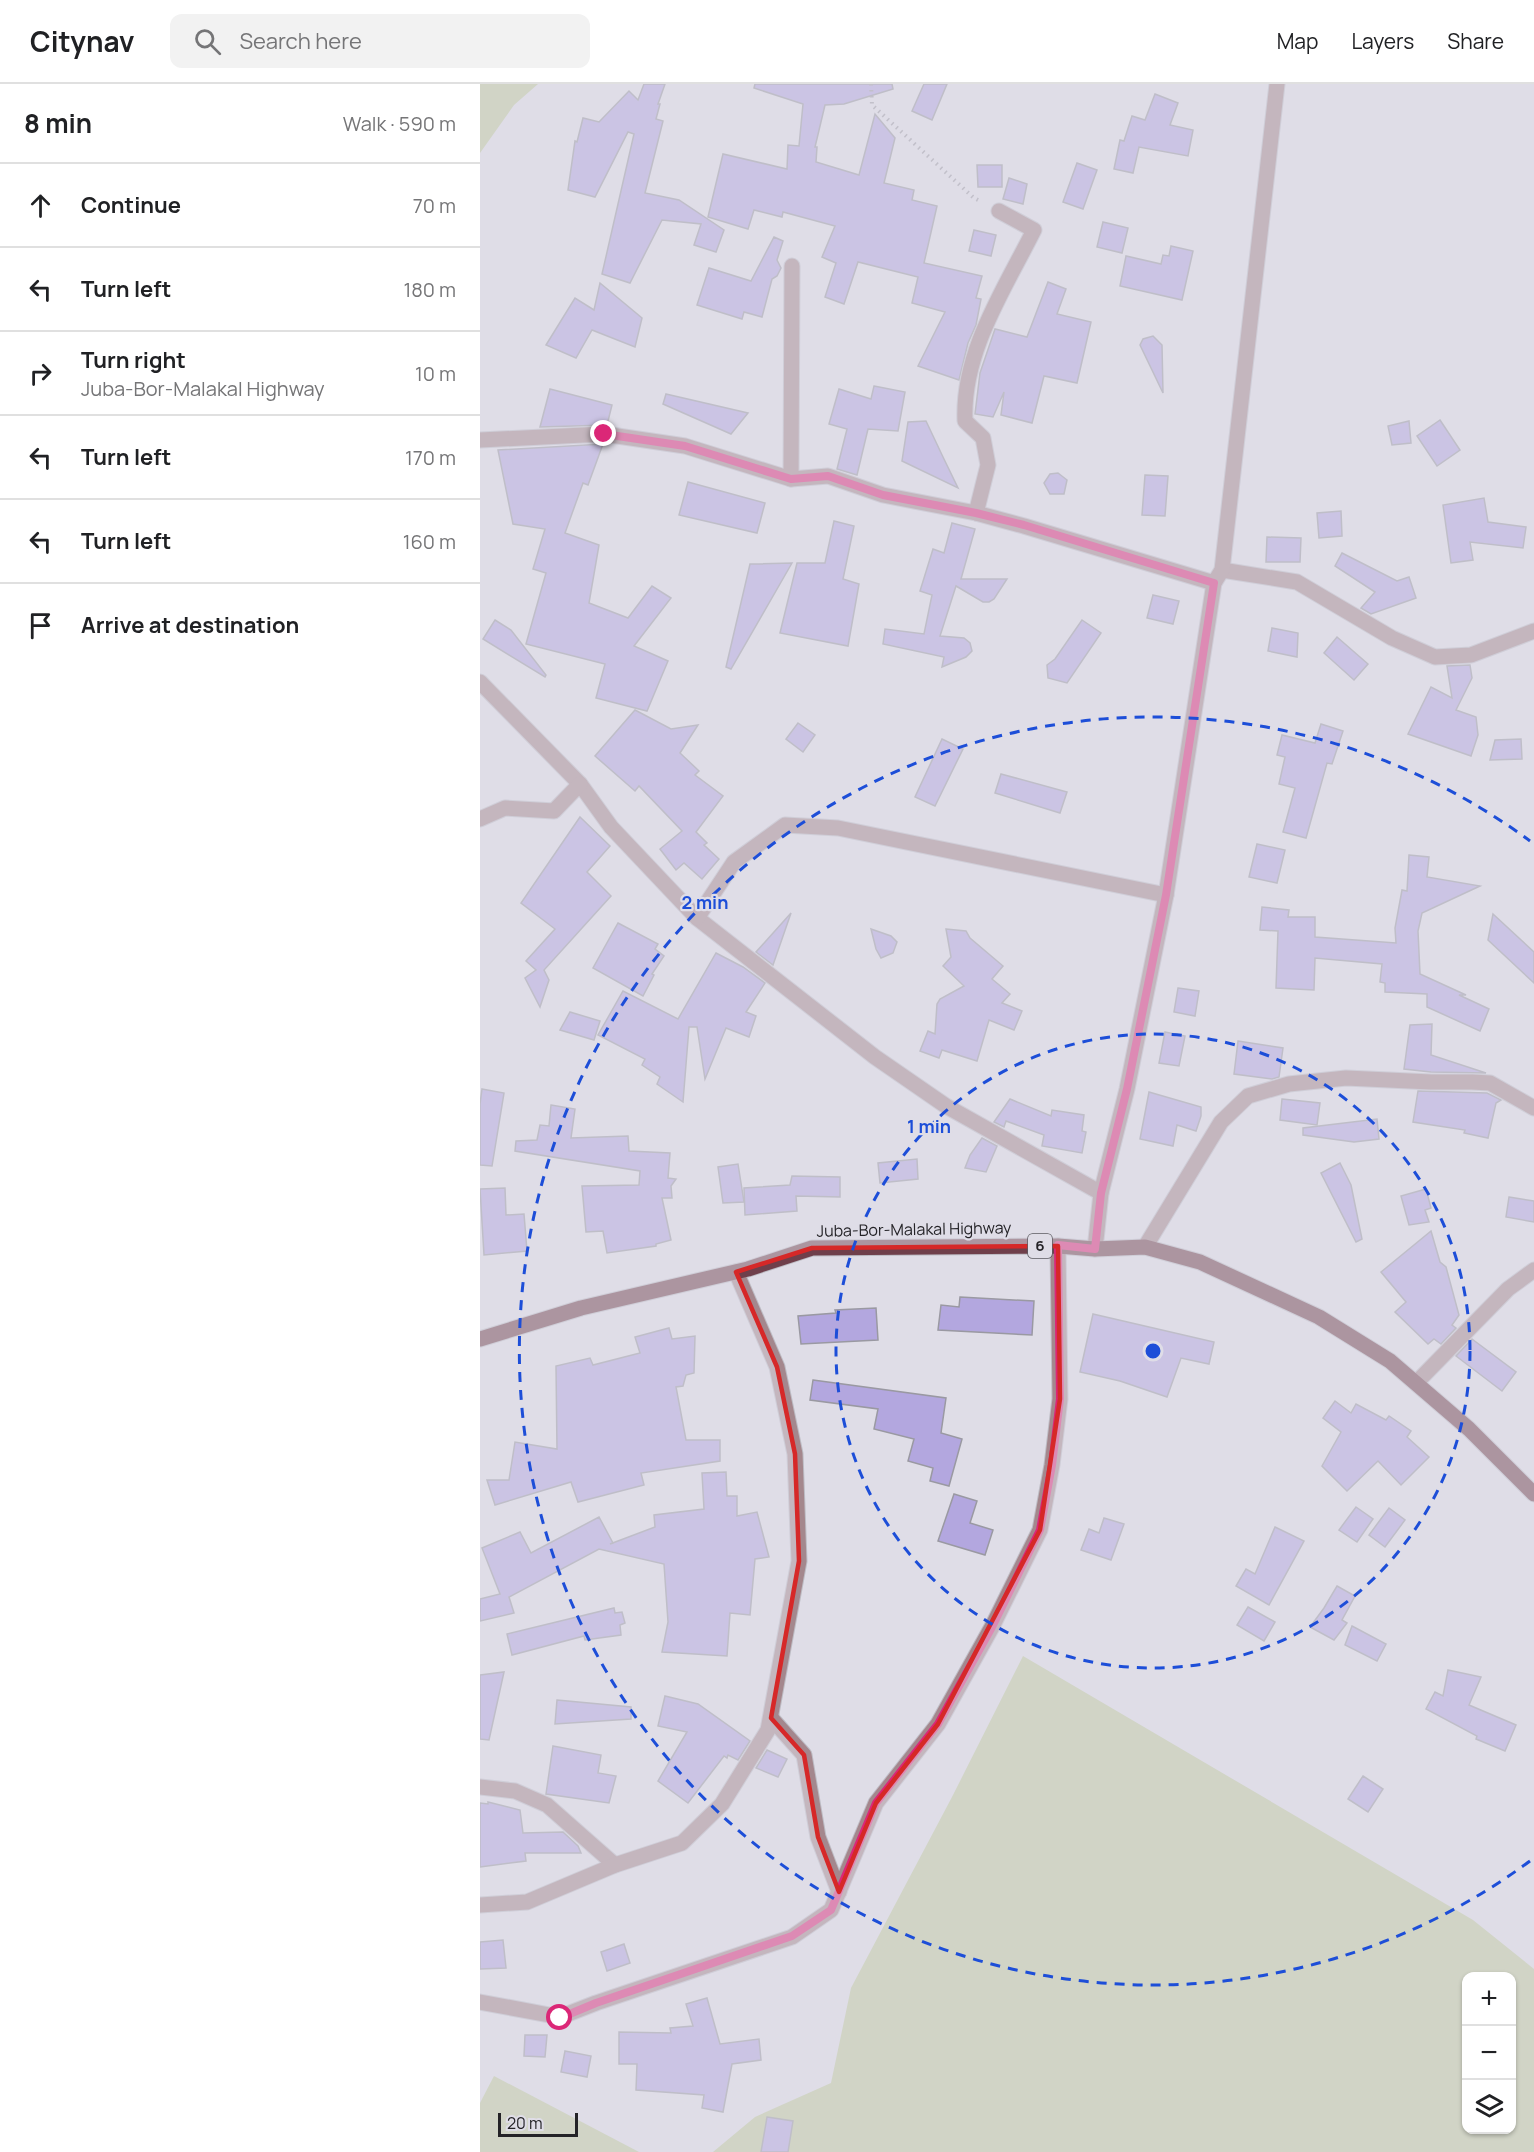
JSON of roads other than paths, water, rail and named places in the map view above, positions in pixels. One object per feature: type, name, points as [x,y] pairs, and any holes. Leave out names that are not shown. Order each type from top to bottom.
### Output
[{"type":"main road","name":"Juba-Bor-Malakal Highway","points":[[480,1339],[580,1308],[736,1272],[812,1248],[1058,1245],[1095,1249],[1145,1247],[1200,1262],[1319,1317],[1390,1361],[1469,1429],[1534,1494]]},
{"type":"street","points":[[1095,1249],[1101,1193],[1127,1089],[1166,895],[1218,577],[1277,84]]},
{"type":"street","points":[[976,513],[988,465],[983,438],[965,421],[964,399],[976,346],[1034,230],[999,211]]},
{"type":"street","points":[[791,479],[792,266]]},
{"type":"street","points":[[480,440],[604,434],[685,446],[791,479],[828,476],[883,495],[976,513],[1218,577],[1297,582],[1392,638],[1435,657],[1471,655],[1534,631]]},
{"type":"street","points":[[480,682],[580,784],[611,827],[697,918],[875,1057],[946,1106],[1101,1193]]},
{"type":"street","points":[[480,819],[505,808],[554,811],[580,784]]},
{"type":"street","points":[[697,918],[734,862],[785,825],[838,828],[1166,895]]},
{"type":"street","points":[[1145,1247],[1221,1122],[1248,1096],[1289,1084],[1346,1078],[1473,1082],[1490,1083],[1534,1108]]},
{"type":"street","points":[[480,2002],[560,2018],[596,2003],[792,1936],[831,1910],[876,1803],[938,1724],[992,1627],[1040,1530],[1052,1465],[1060,1399],[1058,1245]]},
{"type":"street","points":[[1416,1383],[1508,1288],[1534,1270]]},
{"type":"street","points":[[480,1905],[527,1902],[615,1865],[682,1843],[722,1804],[768,1730],[800,1561],[795,1454],[777,1367],[736,1272]]},
{"type":"street","points":[[771,1718],[804,1755],[818,1837],[839,1892]]},
{"type":"street","points":[[480,1787],[515,1791],[547,1805],[615,1865]]}]
